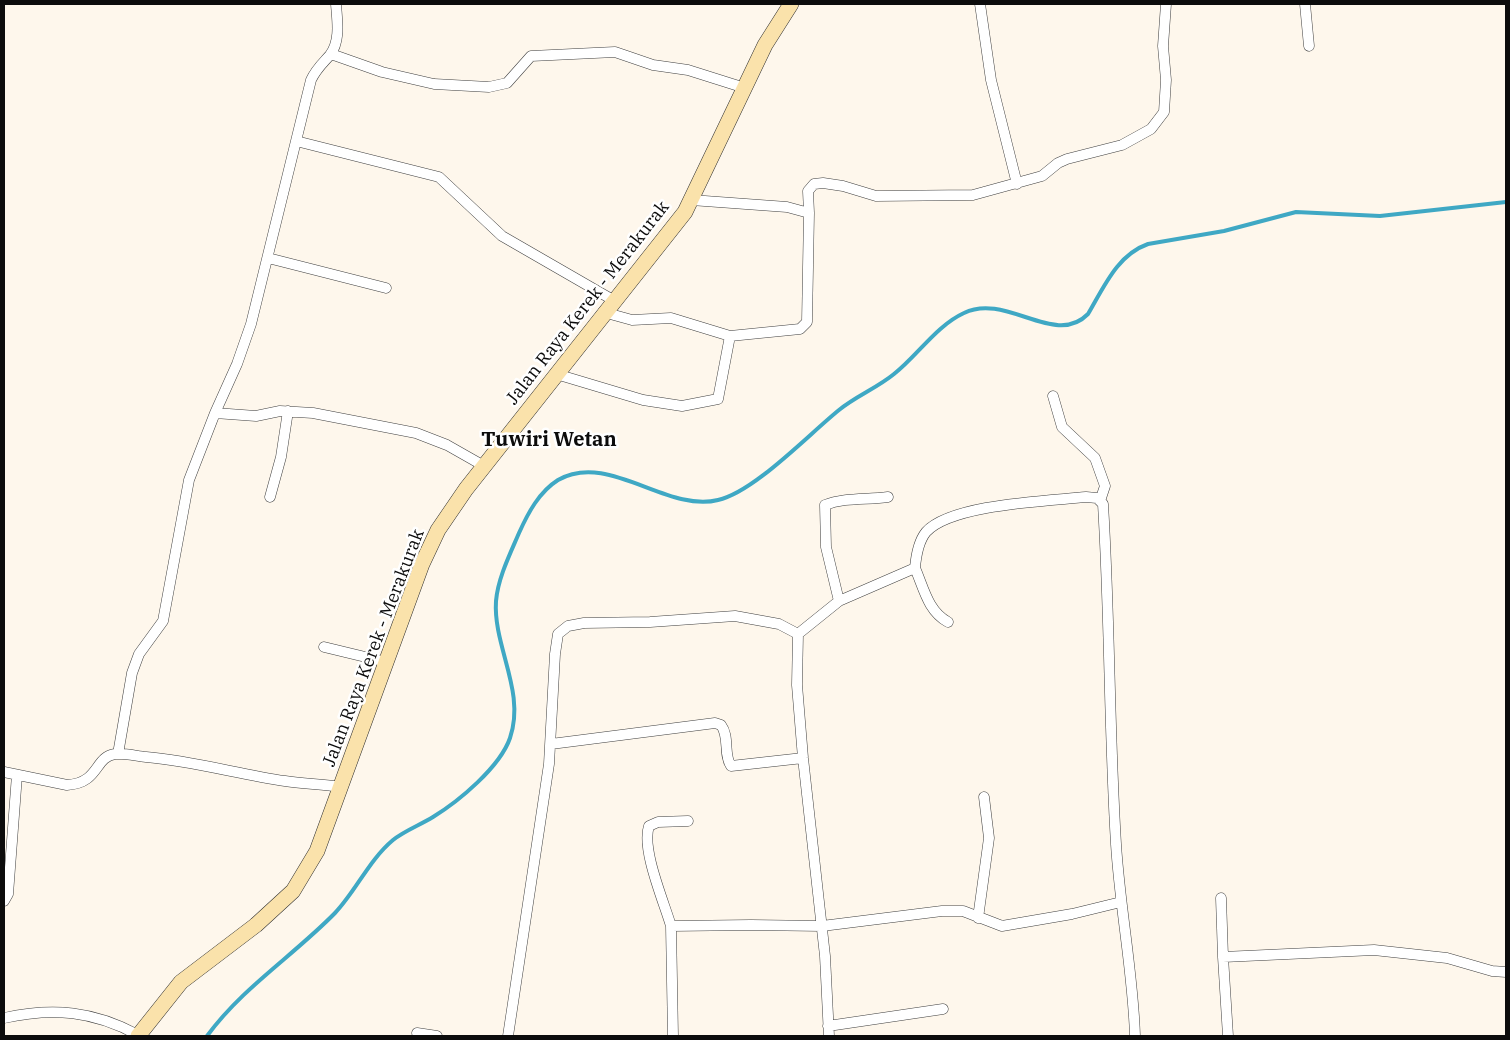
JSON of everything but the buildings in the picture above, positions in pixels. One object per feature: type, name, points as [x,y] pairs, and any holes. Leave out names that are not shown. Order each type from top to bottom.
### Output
[{"type":"main road","name":"Jalan Raya Kerek - Merakurak","points":[[135,1034],[181,982],[256,924],[293,891],[317,851],[334,786],[375,660],[438,530],[478,463],[556,374],[603,312],[685,212],[740,86],[791,4]]},
{"type":"street","points":[[118,754],[132,673],[139,654],[163,621],[189,480],[215,413],[237,364],[251,324],[311,80],[316,68],[331,54],[335,45],[338,28],[336,4]]},
{"type":"street","points":[[980,4],[991,80],[1017,184]]},
{"type":"street","points":[[603,312],[632,320],[671,318],[730,336],[800,329],[807,322],[808,191],[814,184],[823,183],[843,186],[876,196],[948,197],[972,195],[1042,176],[1067,160],[1122,145],[1151,129],[1164,112],[1166,80],[1163,46],[1166,4]]},
{"type":"street","points":[[1305,4],[1309,46]]},
{"type":"street","points":[[331,54],[382,72],[434,84],[489,88],[507,83],[532,56],[615,52],[653,65],[688,70],[740,86]]},
{"type":"street","points":[[296,141],[439,177],[502,236],[613,300]]},
{"type":"street","points":[[691,200],[787,207],[809,213]]},
{"type":"street","points":[[268,258],[386,288]]},
{"type":"street","points":[[556,374],[643,400],[682,406],[718,399],[730,336]]},
{"type":"street","points":[[1053,396],[1062,427],[1095,458],[1105,486],[1100,501],[1103,510],[1110,751],[1121,902],[1132,980],[1135,1036]]},
{"type":"street","points":[[215,413],[256,416],[288,411],[313,412],[416,433],[447,445],[478,463]]},
{"type":"street","points":[[270,497],[281,457],[288,411]]},
{"type":"street","points":[[838,601],[826,547],[825,505],[840,499],[859,500],[888,497]]},
{"type":"street","points":[[948,622],[938,616],[931,608],[915,568],[916,552],[926,533],[943,519],[981,509],[1086,497],[1097,498],[1100,501]]},
{"type":"street","points":[[915,568],[838,601],[798,634],[797,684],[812,849],[822,926],[829,1031],[943,1009]]},
{"type":"street","points":[[508,1036],[551,744],[556,639],[558,634],[568,626],[584,623],[650,622],[735,616],[779,624],[798,634]]},
{"type":"street","points":[[324,647],[375,660]]},
{"type":"street","points":[[551,744],[715,723],[721,725],[725,730],[726,751],[731,766],[803,758]]},
{"type":"street","points":[[4,772],[74,785],[86,781],[103,760],[118,754],[174,760],[287,782],[334,786]]},
{"type":"street","points":[[4,901],[8,894],[17,775]]},
{"type":"street","points":[[978,918],[989,838],[984,797]]},
{"type":"street","points":[[673,1036],[671,926],[652,863],[647,831],[649,826],[658,822],[688,821]]},
{"type":"street","points":[[1221,898],[1228,1036]]},
{"type":"street","points":[[671,926],[822,926],[963,911],[1002,926],[1072,914],[1121,902]]},
{"type":"street","points":[[1223,957],[1374,950],[1447,958],[1492,971],[1506,972]]},
{"type":"street","points":[[4,1018],[32,1012],[90,1015],[117,1024],[135,1034]]},
{"type":"street","points":[[417,1033],[437,1036]]},
{"type":"waterway","points":[[207,1036],[236,1002],[335,913],[384,848],[397,837],[455,802],[488,772],[505,749],[514,721],[514,703],[512,686],[496,618],[497,592],[505,566],[526,518],[545,491],[558,480],[577,473],[597,473],[617,477],[679,498],[699,502],[718,500],[732,495],[764,475],[839,410],[894,374],[945,325],[964,313],[980,308],[996,309],[1045,323],[1061,325],[1075,323],[1088,314],[1112,273],[1137,249],[1148,244],[1224,231],[1296,212],[1380,216],[1506,202]]},
{"type":"district","name":"Tuwiri Wetan","points":[[549,440]]}]
